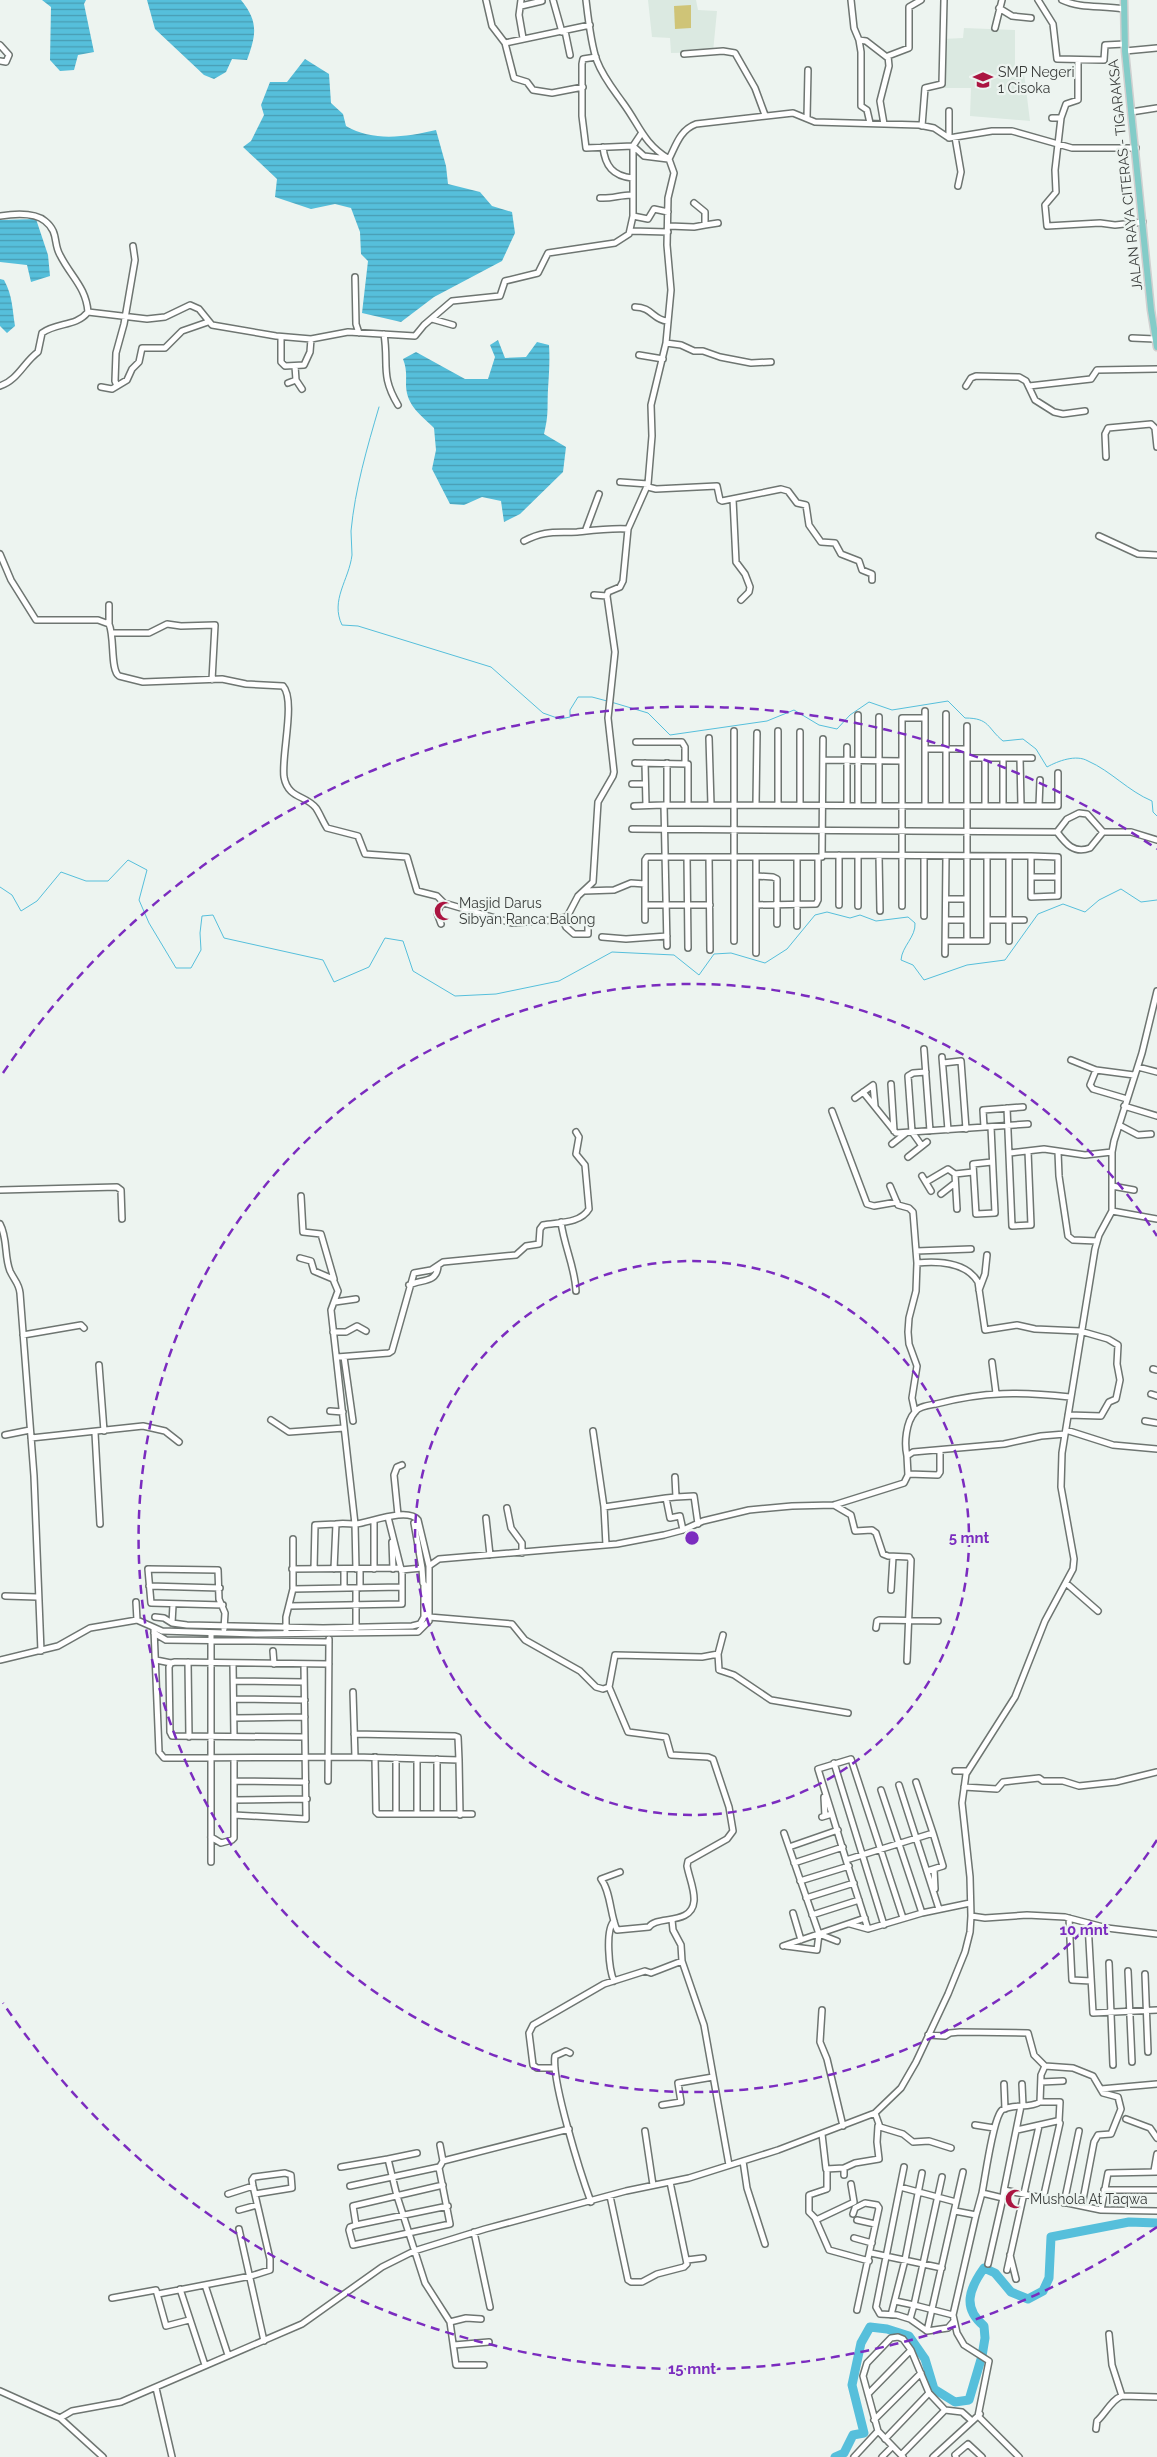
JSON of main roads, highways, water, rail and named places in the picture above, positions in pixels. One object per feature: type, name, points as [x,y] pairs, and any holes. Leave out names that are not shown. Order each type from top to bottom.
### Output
[{"type":"main road","name":"JALAN RAYA CITERAS - TIGARAKSA","points":[[1124,0],[1125,48],[1151,310],[1157,346]]},
{"type":"water","points":[[42,0],[86,0],[84,4],[94,52],[78,55],[74,70],[60,71],[50,60],[51,7]]},
{"type":"water","points":[[147,0],[241,0],[251,15],[254,29],[254,36],[247,60],[232,59],[226,72],[214,79],[204,75],[155,29]]},
{"type":"water","points":[[305,59],[329,74],[331,103],[343,114],[346,126],[367,134],[390,137],[436,130],[446,166],[448,184],[480,192],[492,206],[512,212],[515,233],[502,261],[434,297],[401,322],[362,313],[368,261],[361,254],[360,232],[351,208],[335,204],[311,209],[275,197],[277,179],[243,147],[251,141],[264,115],[261,105],[270,82],[287,82]]},
{"type":"water","points":[[36,219],[48,255],[50,276],[31,282],[27,265],[0,262],[0,220]]},
{"type":"water","points":[[0,279],[4,280],[9,292],[15,326],[7,333],[0,326]]},
{"type":"water","points":[[498,340],[505,358],[526,357],[537,342],[549,345],[548,411],[544,434],[566,447],[563,472],[520,514],[504,522],[501,501],[482,497],[464,505],[450,504],[432,469],[436,450],[434,428],[416,410],[409,399],[403,359],[416,352],[465,379],[488,379],[495,357],[490,345]]},
{"type":"waterway","points":[[379,407],[355,500],[351,531],[352,555],[341,590],[338,607],[342,625],[358,626],[491,667],[543,713],[560,719],[570,717],[570,710],[578,697],[592,697],[607,701]]},
{"type":"waterway","points":[[611,702],[648,713],[670,735],[767,721],[794,710],[819,725],[837,729],[850,715],[869,702],[892,710],[948,701],[965,718],[973,718],[984,722],[1003,741],[1023,739],[1036,749],[1047,767],[1073,758],[1083,759],[1096,765],[1135,792],[1152,801],[1153,812],[1157,816]]},
{"type":"waterway","points":[[0,887],[12,895],[21,911],[37,901],[61,872],[86,881],[108,881],[128,860],[147,870],[139,900],[149,923],[176,968],[191,968],[201,950],[202,916],[213,915],[224,938],[323,960],[334,982],[369,967],[385,938],[403,941],[413,971],[455,996],[496,994],[559,981],[612,952],[674,955],[699,975],[714,954],[731,953],[765,963],[787,949],[815,915],[827,912],[850,918],[860,915],[876,921],[908,917],[915,923],[915,928],[901,960],[913,965],[924,980],[967,965],[1005,960],[1038,914],[1063,904],[1085,912],[1099,900],[1121,889],[1141,902],[1157,900]]},
{"type":"waterway","points":[[835,2457],[844,2453],[853,2435],[864,2433],[852,2385],[861,2343],[870,2327],[887,2329],[909,2336],[925,2359],[934,2389],[955,2402],[969,2400],[982,2356],[985,2338],[984,2326],[973,2312],[970,2298],[975,2283],[984,2268],[995,2273],[1011,2292],[1028,2299],[1043,2291],[1049,2278],[1051,2237],[1129,2222],[1157,2223]]},
{"type":"place","name":"SMP Negeri 1 Cisoka","points":[[983,80]]},
{"type":"place","name":"Masjid Darus Sibyan Ranca Balong","points":[[444,911]]},
{"type":"place","name":"Mushola At Taqwa","points":[[1015,2199]]}]
